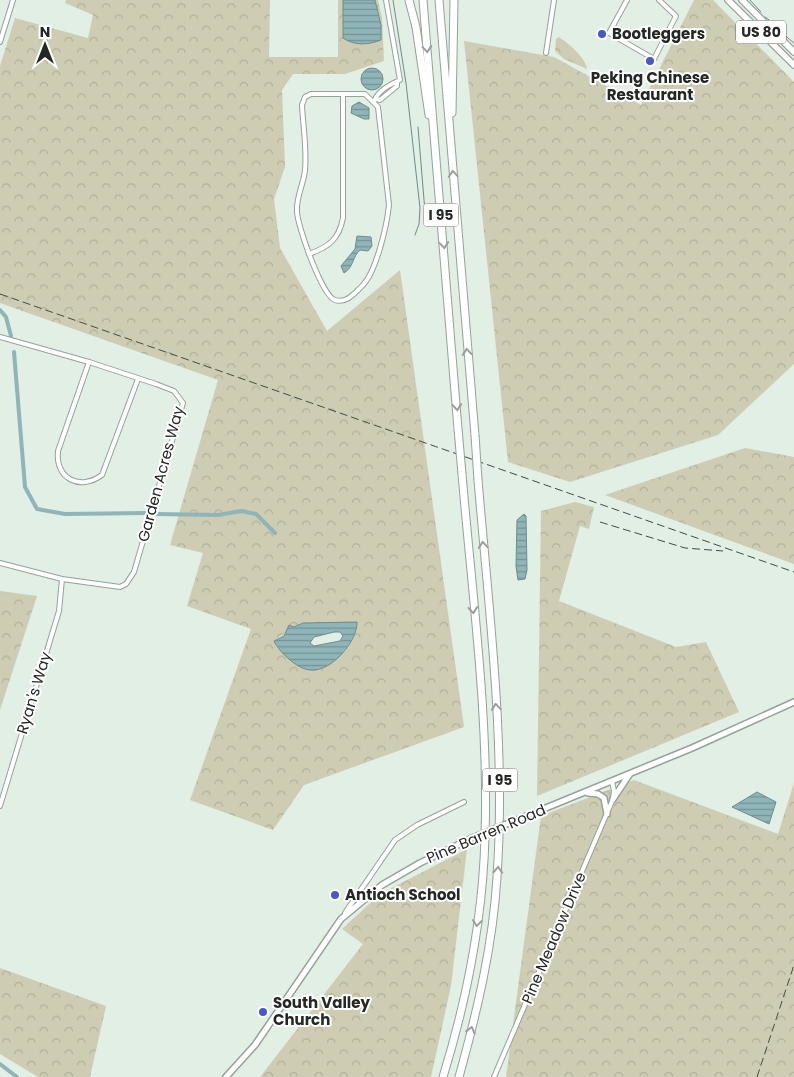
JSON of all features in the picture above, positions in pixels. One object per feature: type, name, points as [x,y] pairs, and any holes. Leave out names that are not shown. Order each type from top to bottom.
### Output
[{"type":"highway","points":[[409,0],[416,27],[437,164]]},
{"type":"highway","name":"I 95","points":[[423,0],[484,742],[485,837],[481,896],[466,993],[443,1077]]},
{"type":"highway","name":"I 95","points":[[439,0],[498,725],[500,832],[490,936],[474,1021],[458,1077]]},
{"type":"highway","points":[[450,141],[454,0]]},
{"type":"main road","name":"US 80","points":[[728,0],[794,65]]},
{"type":"main road","name":"US 80","points":[[742,0],[794,52]]},
{"type":"main road","name":"Pine Barren Road","points":[[226,1077],[255,1045],[341,920],[382,885],[428,858],[470,839],[629,774],[794,702]]},
{"type":"main road","points":[[613,799],[629,774]]},
{"type":"main road","points":[[566,800],[592,792],[598,794],[604,798],[607,814]]},
{"type":"street","points":[[0,42],[13,0]]},
{"type":"street","points":[[375,100],[380,100],[397,86],[397,82],[400,80],[386,0]]},
{"type":"street","points":[[546,53],[554,0]]},
{"type":"street","points":[[627,0],[609,33],[654,58],[676,16],[659,0]]},
{"type":"street","points":[[375,100],[376,95],[389,85],[397,82]]},
{"type":"street","points":[[389,85],[392,89]]},
{"type":"street","points":[[311,94],[343,95],[365,94],[375,100],[378,107],[389,205],[388,218],[370,278],[348,299],[335,300],[330,297],[309,254],[297,209],[305,170],[302,105],[305,96],[311,94]]},
{"type":"street","points":[[309,254],[325,248],[340,232],[342,218],[343,95]]},
{"type":"street","name":"Garden Acres Way","points":[[0,337],[90,362],[174,391],[183,403],[134,572],[126,584],[120,587],[62,579]]},
{"type":"street","points":[[90,362],[58,451],[57,459],[60,470],[76,482],[86,483],[102,475],[138,379]]},
{"type":"street","points":[[0,563],[62,579]]},
{"type":"street","name":"Ryan's Way","points":[[0,806],[59,611],[62,579]]},
{"type":"street","points":[[612,781],[613,799]]},
{"type":"street","name":"Pine Meadow Drive","points":[[494,1077],[613,799]]},
{"type":"street","points":[[341,920],[395,840],[417,825],[464,802]]},
{"type":"green space","points":[[66,0],[270,0],[269,57],[338,57],[338,0],[378,0],[382,18],[384,61],[345,74],[293,74],[282,90],[285,167],[274,199],[280,248],[327,331],[400,270],[464,727],[304,785],[273,830],[190,800],[251,629],[187,606],[203,553],[170,545],[218,380],[0,303],[0,66],[15,18],[88,38],[93,15],[65,3]],"holes":[[[357,622],[351,643],[340,657],[321,666],[305,669],[277,648],[274,641],[303,623]]]},
{"type":"green space","points":[[694,0],[713,0],[794,82],[794,364],[718,435],[570,482],[508,462],[464,41],[554,57],[641,105]]},
{"type":"green space","points":[[559,37],[580,55],[587,69],[564,59],[555,51],[556,39]]},
{"type":"green space","points":[[745,448],[794,457],[794,564],[605,495]]},
{"type":"green space","points":[[575,502],[594,507],[589,529],[580,526],[559,601],[676,647],[706,642],[739,712],[537,796],[541,511]]},
{"type":"green space","points":[[0,591],[37,596],[0,710]]},
{"type":"green space","points":[[634,780],[778,834],[794,783],[794,1077],[506,1077],[541,816]]},
{"type":"green space","points":[[467,849],[451,986],[431,1077],[260,1077],[363,944],[342,929],[380,894]]},
{"type":"green space","points":[[0,968],[106,1006],[90,1077],[38,1077],[0,1054]]},
{"type":"water","points":[[343,0],[375,0],[381,25],[381,40],[362,44],[343,38]]},
{"type":"water","points":[[372,68],[380,71],[383,79],[380,87],[372,90],[364,87],[361,79],[364,71]]},
{"type":"water","points":[[359,102],[369,108],[369,119],[364,119],[351,113],[352,106]]},
{"type":"water","points":[[357,236],[371,237],[372,246],[368,251],[360,250],[350,268],[344,273],[341,266],[355,249]]},
{"type":"water","points":[[524,514],[526,516],[527,570],[525,579],[518,580],[516,566],[517,520]]},
{"type":"water","points":[[357,622],[353,639],[340,656],[323,668],[314,670],[305,669],[292,661],[279,649],[274,641],[284,636],[289,625],[294,627],[303,623]],"holes":[[[340,632],[343,636],[340,641],[314,646],[310,643],[314,637]]]},
{"type":"water","points":[[757,792],[776,802],[769,824],[732,807]]},
{"type":"waterway","points":[[393,0],[406,83],[420,208],[419,224],[415,235]]},
{"type":"waterway","points":[[750,0],[761,12]]},
{"type":"waterway","points":[[765,17],[772,22]]},
{"type":"waterway","points":[[776,28],[794,43]]},
{"type":"waterway","points":[[418,127],[425,212]]},
{"type":"waterway","points":[[0,310],[6,317],[11,336]]},
{"type":"waterway","points":[[14,352],[25,487],[37,509],[65,514],[146,513]]},
{"type":"waterway","points":[[155,514],[218,515],[241,511],[256,514],[275,533]]},
{"type":"waterway","points":[[0,1064],[17,1077]]},
{"type":"railway","points":[[0,294],[794,572]]},
{"type":"railway","points":[[600,522],[685,548],[723,551]]},
{"type":"railway","points":[[757,1077],[794,965]]},
{"type":"place","name":"Bootleggers","points":[[602,34]]},
{"type":"place","name":"Peking Chinese Restaurant","points":[[650,61]]},
{"type":"place","name":"Antioch School","points":[[335,895]]},
{"type":"place","name":"South Valley Church","points":[[263,1012]]}]
